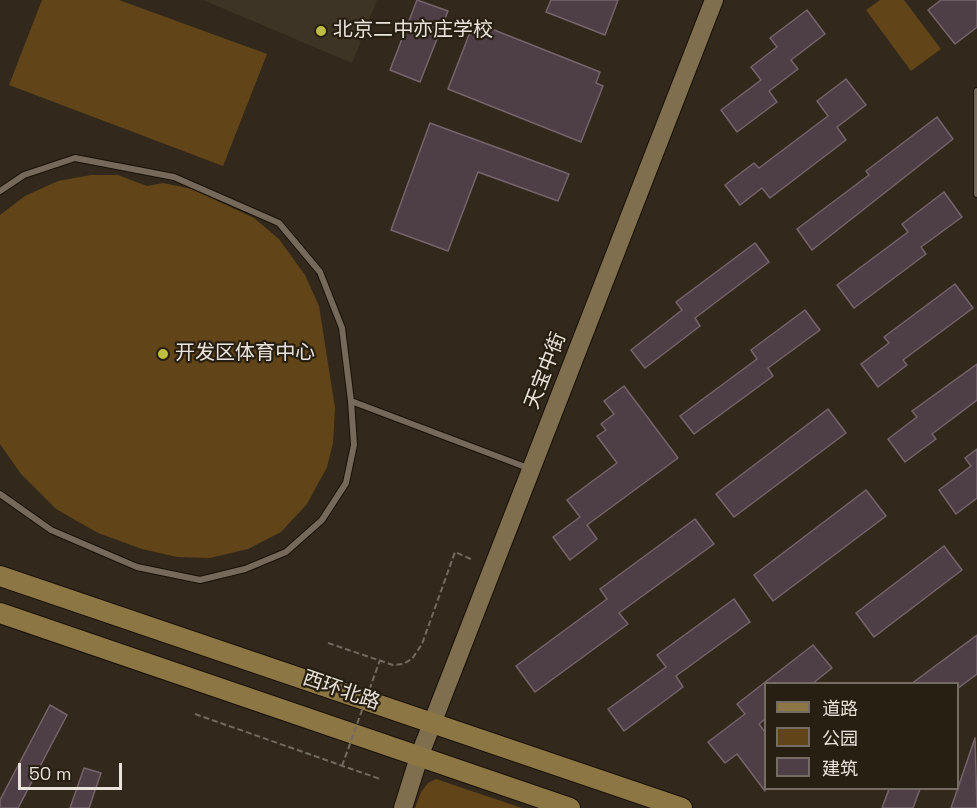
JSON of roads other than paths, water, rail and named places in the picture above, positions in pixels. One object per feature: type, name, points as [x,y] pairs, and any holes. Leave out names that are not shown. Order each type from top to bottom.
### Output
[{"type":"main road","name":"西环北路","points":[[0,576],[682,808]]},
{"type":"main road","name":"西环北路","points":[[0,613],[570,808]]},
{"type":"street","name":"天宝中街","points":[[403,808],[419,758],[714,0]]},
{"type":"lane","points":[[976,95],[977,194]]},
{"type":"lane","points":[[0,191],[24,175],[75,158],[174,177],[279,223],[320,272],[342,328],[354,445],[346,483],[322,520],[286,552],[245,569],[201,580],[137,567],[51,530],[0,494]]},
{"type":"lane","points":[[351,401],[531,470]]},
{"type":"place","name":"北京二中亦庄学校","points":[[321,31]]},
{"type":"place","name":"开发区体育中心","points":[[163,354]]}]
